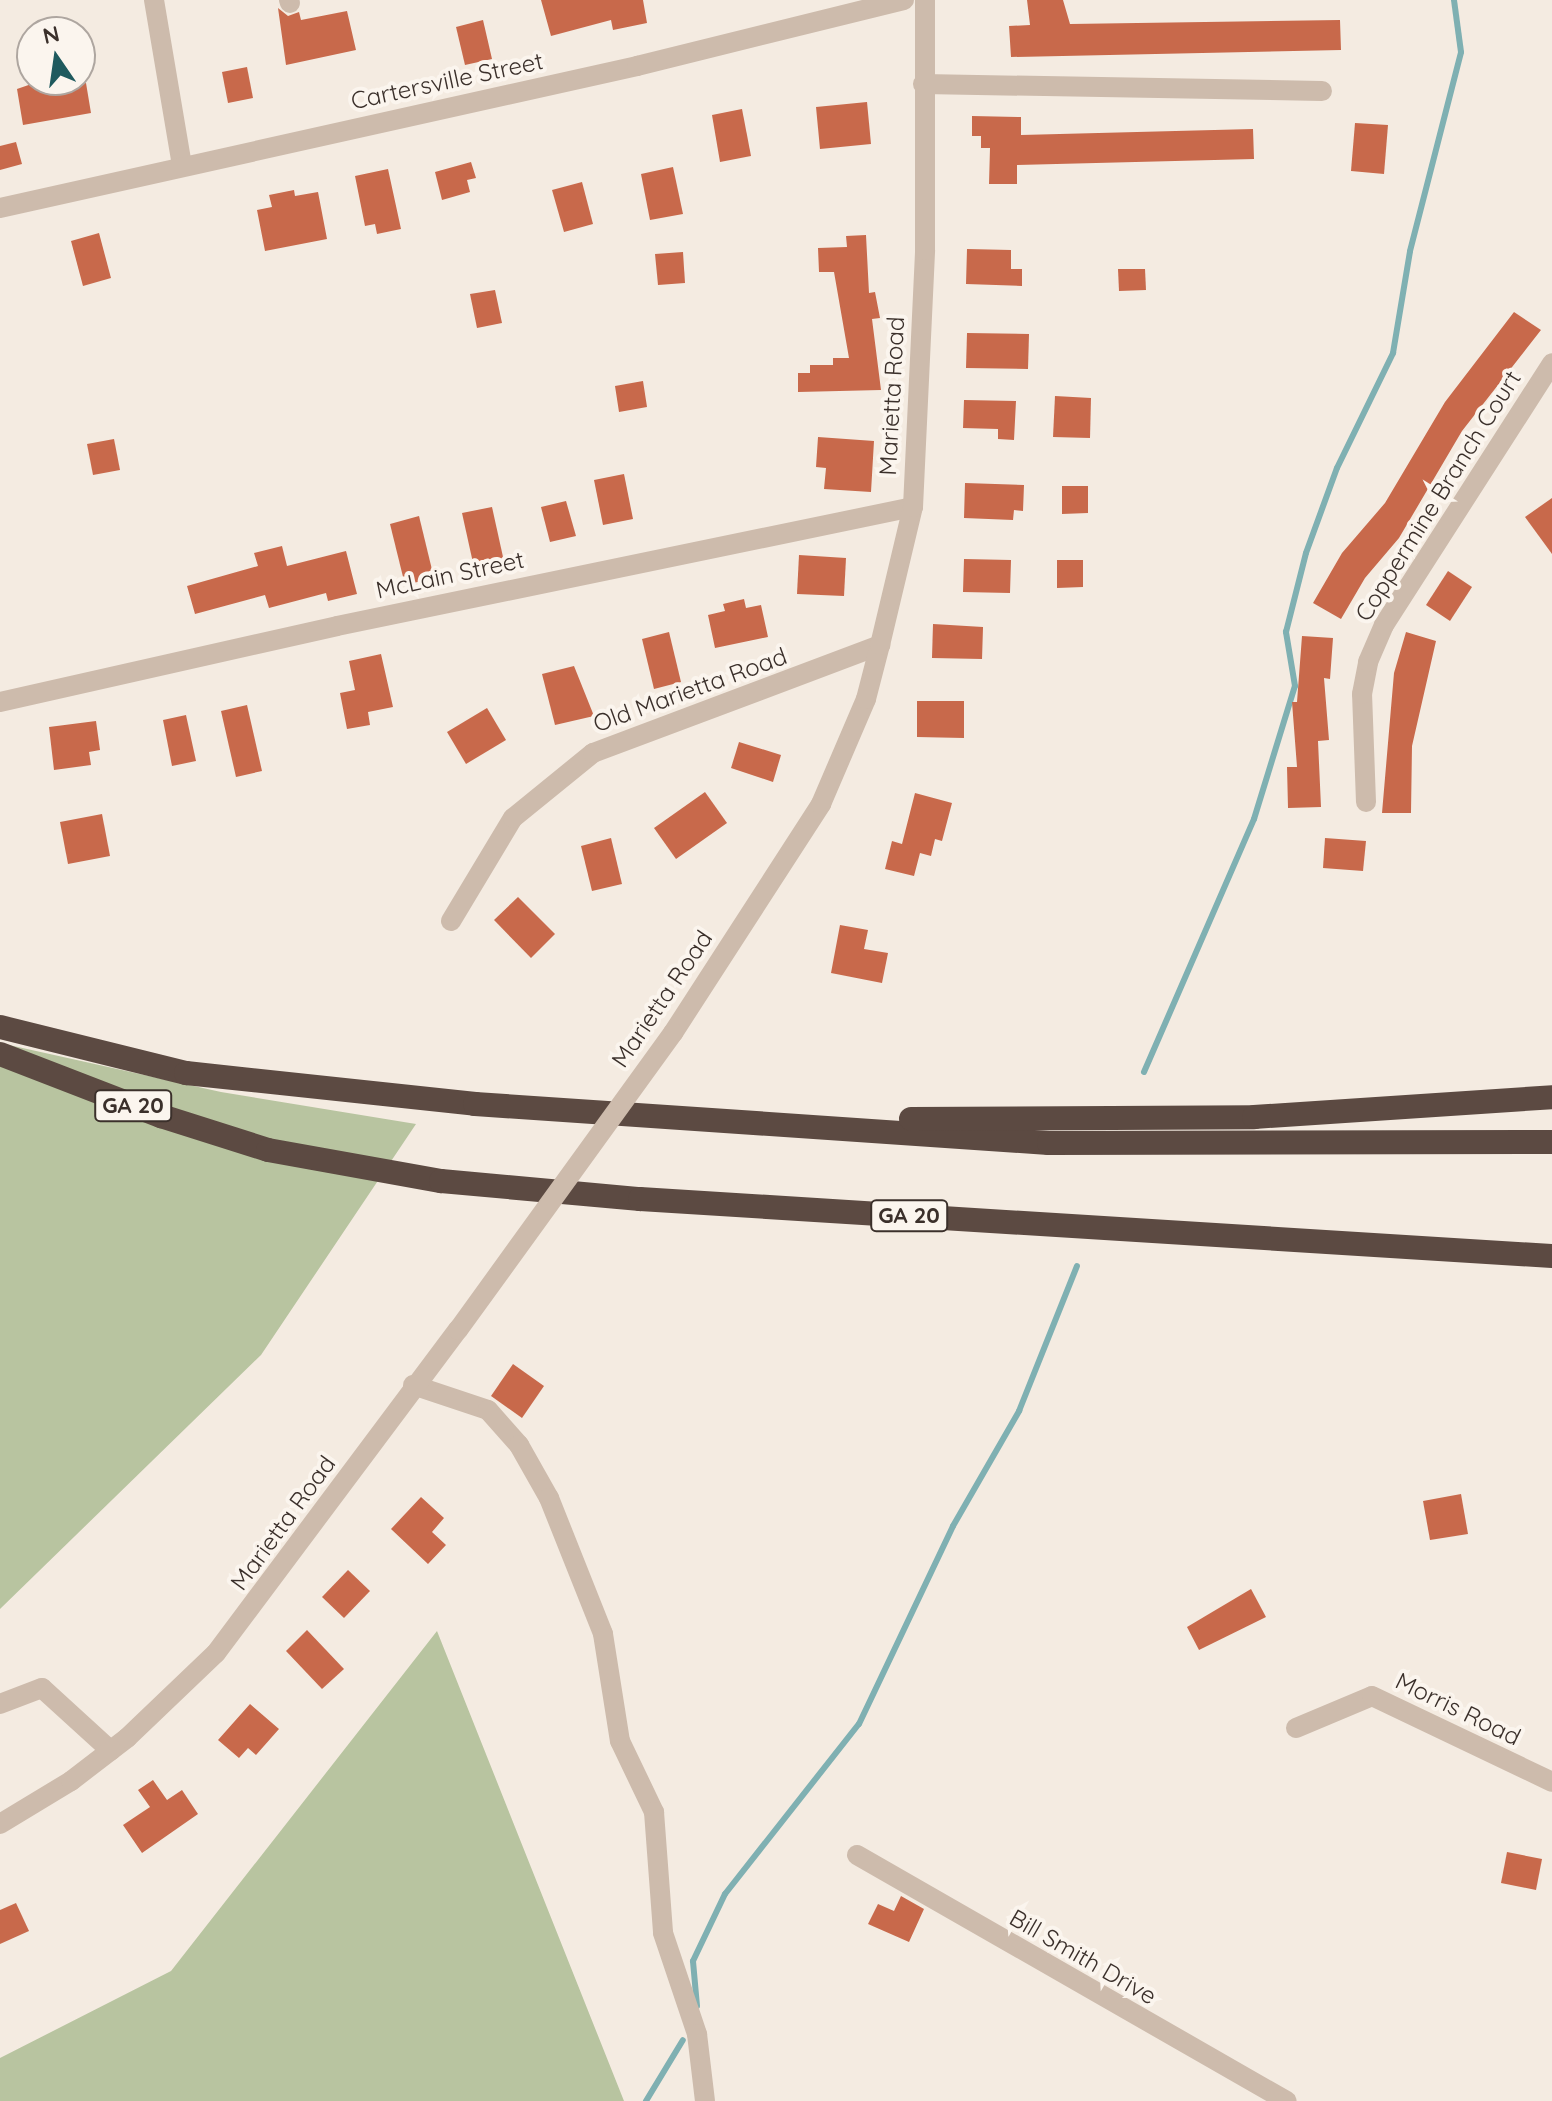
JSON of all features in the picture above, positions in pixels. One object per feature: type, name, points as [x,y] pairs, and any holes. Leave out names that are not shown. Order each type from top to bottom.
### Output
[{"type":"highway","name":"GA 20","points":[[0,1027],[129,1062],[265,1084],[693,1117],[1254,1117],[1552,1097]]},
{"type":"highway","name":"GA 20","points":[[0,1054],[268,1150],[441,1181],[640,1199],[1552,1256]]},
{"type":"highway","points":[[693,1117],[1049,1143],[1552,1142]]},
{"type":"street","points":[[154,0],[182,166]]},
{"type":"street","name":"Cartersville Street","points":[[0,208],[637,66],[904,0]]},
{"type":"street","name":"Marietta Road","points":[[0,1824],[111,1751],[173,1699],[226,1642],[413,1385],[458,1330],[673,1033],[821,804],[866,699],[913,507],[925,250],[925,0]]},
{"type":"street","points":[[923,84],[1322,91]]},
{"type":"street","name":"Coppermine Branch Court","points":[[1366,802],[1362,694],[1368,662],[1384,625],[1552,363]]},
{"type":"street","name":"McLain Street","points":[[0,702],[352,622],[913,507]]},
{"type":"street","name":"Old Marietta Road","points":[[451,921],[513,818],[593,753],[880,645]]},
{"type":"street","points":[[413,1385],[488,1410],[519,1445],[549,1498],[603,1634],[620,1741],[654,1812],[663,1933],[697,2034],[705,2101]]},
{"type":"street","points":[[0,1704],[42,1688],[111,1751]]},
{"type":"street","name":"Morris Road","points":[[1296,1728],[1372,1696],[1552,1782]]},
{"type":"street","name":"Bill Smith Drive","points":[[857,1855],[1286,2101]]},
{"type":"green space","points":[[0,1043],[221,1092],[416,1124],[261,1355],[0,1609]]},
{"type":"green space","points":[[437,1631],[624,2101],[0,2101],[0,2058],[171,1971]]},
{"type":"building","points":[[541,0],[643,0],[647,23],[613,30],[611,20],[551,36]]},
{"type":"building","points":[[1027,0],[1063,0],[1070,24],[1340,20],[1341,50],[1011,57],[1009,26],[1030,25]]},
{"type":"building","points":[[278,8],[288,16],[299,12],[301,20],[347,11],[356,50],[286,65]]},
{"type":"building","points":[[483,20],[492,59],[465,65],[456,27]]},
{"type":"building","points":[[247,67],[253,98],[228,103],[222,72]]},
{"type":"building","points":[[18,96],[88,96],[91,113],[23,125]]},
{"type":"building","points":[[867,102],[871,144],[820,149],[816,107]]},
{"type":"building","points":[[742,109],[751,156],[720,162],[712,115]]},
{"type":"building","points":[[972,116],[1021,117],[1021,135],[1253,129],[1254,159],[1017,165],[1017,184],[989,184],[990,148],[981,148],[981,136],[972,136]]},
{"type":"building","points":[[1355,123],[1388,125],[1384,174],[1351,171]]},
{"type":"building","points":[[16,142],[22,164],[0,170],[0,146]]},
{"type":"building","points":[[471,162],[476,178],[467,180],[470,192],[442,200],[435,172]]},
{"type":"building","points":[[673,167],[683,214],[650,220],[641,174]]},
{"type":"building","points":[[388,169],[401,229],[377,234],[375,224],[365,226],[355,176]]},
{"type":"building","points":[[582,182],[593,224],[564,232],[552,190]]},
{"type":"building","points":[[294,190],[295,196],[318,192],[327,239],[265,251],[257,210],[272,207],[269,195]]},
{"type":"building","points":[[99,233],[111,278],[83,286],[71,241]]},
{"type":"building","points":[[866,235],[869,293],[875,292],[880,318],[872,319],[881,390],[798,392],[798,373],[810,373],[810,365],[833,365],[833,358],[849,358],[834,272],[819,272],[818,248],[847,247],[846,236]]},
{"type":"building","points":[[967,249],[1011,250],[1011,269],[1022,269],[1022,286],[966,284]]},
{"type":"building","points":[[683,252],[685,283],[658,285],[655,254]]},
{"type":"building","points":[[1118,269],[1145,269],[1146,290],[1119,291]]},
{"type":"building","points":[[495,290],[502,323],[477,328],[470,294]]},
{"type":"building","points":[[1514,312],[1541,330],[1462,431],[1399,538],[1365,578],[1341,619],[1313,603],[1342,553],[1385,503],[1445,402]]},
{"type":"building","points":[[967,333],[1029,334],[1028,369],[966,368]]},
{"type":"building","points":[[643,381],[647,407],[619,412],[615,386]]},
{"type":"building","points":[[1055,396],[1091,398],[1090,438],[1053,437]]},
{"type":"building","points":[[964,400],[1016,401],[1014,440],[998,439],[998,429],[963,428]]},
{"type":"building","points":[[818,437],[874,441],[871,492],[824,489],[826,468],[816,467]]},
{"type":"building","points":[[114,439],[120,470],[93,475],[87,444]]},
{"type":"building","points":[[624,474],[633,519],[603,525],[594,480]]},
{"type":"building","points":[[965,483],[1024,485],[1023,511],[1014,510],[1013,520],[964,518]]},
{"type":"building","points":[[1062,486],[1088,486],[1088,513],[1062,514]]},
{"type":"building","points":[[1552,498],[1552,554],[1525,517]]},
{"type":"building","points":[[566,501],[576,536],[550,542],[541,507]]},
{"type":"building","points":[[492,507],[505,566],[475,572],[462,513]]},
{"type":"building","points":[[419,516],[434,578],[405,585],[390,524]]},
{"type":"building","points":[[282,546],[287,566],[346,551],[357,594],[328,601],[326,593],[269,608],[265,595],[195,614],[187,586],[258,566],[254,553]]},
{"type":"building","points":[[799,555],[846,558],[844,596],[797,594]]},
{"type":"building","points":[[964,559],[1011,560],[1010,593],[963,592]]},
{"type":"building","points":[[1057,560],[1083,560],[1083,587],[1057,588]]},
{"type":"building","points":[[1448,571],[1472,587],[1450,621],[1426,605]]},
{"type":"building","points":[[744,599],[746,608],[761,605],[768,637],[715,648],[708,615],[725,611],[723,604]]},
{"type":"building","points":[[933,624],[983,627],[982,659],[932,658]]},
{"type":"building","points":[[669,632],[681,682],[654,689],[642,639]]},
{"type":"building","points":[[1406,632],[1436,641],[1412,746],[1411,813],[1382,813],[1394,673]]},
{"type":"building","points":[[1302,636],[1333,638],[1330,679],[1324,678],[1329,740],[1318,741],[1321,807],[1288,808],[1287,767],[1297,767],[1292,702],[1297,702]]},
{"type":"building","points":[[381,654],[393,707],[368,712],[370,725],[347,729],[340,693],[355,690],[349,661]]},
{"type":"building","points":[[574,666],[594,716],[555,725],[542,674]]},
{"type":"building","points":[[917,701],[964,701],[964,738],[917,737]]},
{"type":"building","points":[[247,705],[262,771],[236,777],[221,711]]},
{"type":"building","points":[[487,708],[506,740],[466,764],[447,732]]},
{"type":"building","points":[[186,715],[196,761],[172,766],[163,720]]},
{"type":"building","points":[[96,721],[100,750],[89,752],[91,765],[54,770],[49,727]]},
{"type":"building","points":[[739,742],[781,755],[773,782],[731,768]]},
{"type":"building","points":[[705,792],[727,823],[676,859],[654,828]]},
{"type":"building","points":[[915,793],[952,803],[942,841],[935,839],[931,856],[920,853],[914,876],[885,869],[892,841],[902,844]]},
{"type":"building","points":[[102,814],[110,856],[68,864],[60,822]]},
{"type":"building","points":[[611,838],[622,884],[592,891],[581,846]]},
{"type":"building","points":[[1325,838],[1366,841],[1363,871],[1323,868]]},
{"type":"building","points":[[518,897],[555,934],[531,958],[494,920]]},
{"type":"building","points":[[840,925],[868,930],[864,949],[888,953],[882,983],[831,973]]},
{"type":"building","points":[[513,1364],[544,1386],[522,1418],[491,1396]]},
{"type":"building","points":[[1461,1494],[1468,1534],[1430,1540],[1423,1501]]},
{"type":"building","points":[[421,1497],[444,1518],[432,1532],[446,1545],[428,1564],[391,1529]]},
{"type":"building","points":[[348,1570],[370,1591],[344,1618],[322,1597]]},
{"type":"building","points":[[1251,1589],[1266,1617],[1199,1650],[1187,1627]]},
{"type":"building","points":[[307,1630],[344,1669],[322,1689],[286,1651]]},
{"type":"building","points":[[250,1704],[279,1729],[256,1755],[248,1748],[239,1758],[218,1740]]},
{"type":"building","points":[[153,1780],[167,1800],[182,1790],[198,1814],[142,1853],[123,1825],[150,1807],[138,1790]]},
{"type":"building","points":[[1507,1852],[1542,1859],[1536,1890],[1501,1883]]},
{"type":"building","points":[[901,1896],[924,1909],[909,1942],[868,1924],[878,1904],[894,1911]]},
{"type":"building","points":[[16,1903],[29,1931],[0,1944],[0,1910]]},
{"type":"waterway","points":[[1144,1072],[1254,819],[1295,686],[1286,632],[1306,553],[1337,468],[1393,353],[1410,251],[1461,52],[1454,0]]},
{"type":"waterway","points":[[697,2006],[693,1961],[725,1894],[859,1724],[953,1526],[1019,1411],[1077,1266]]},
{"type":"waterway","points":[[646,2101],[683,2040]]}]
